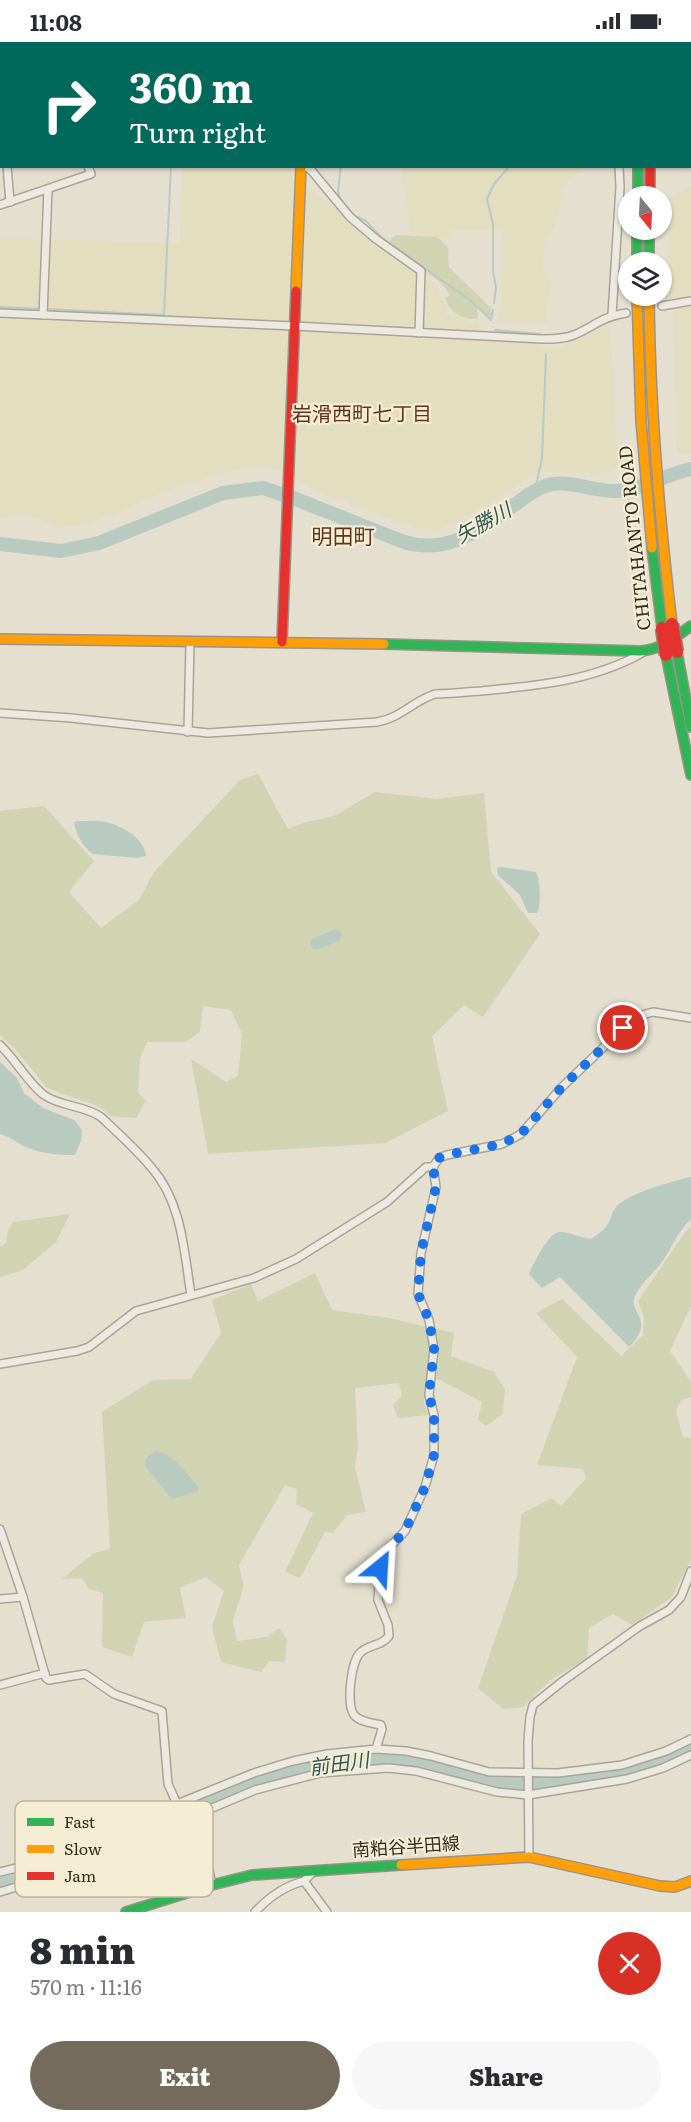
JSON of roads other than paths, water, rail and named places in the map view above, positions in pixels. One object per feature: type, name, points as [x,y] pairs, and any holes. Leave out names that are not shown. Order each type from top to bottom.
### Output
[{"type":"main road","points":[[282,642],[294,326],[303,168]]},
{"type":"main road","points":[[650,186],[651,168]]},
{"type":"main road","points":[[636,170],[637,186]]},
{"type":"main road","name":"CHITAHANTO ROAD","points":[[638,306],[653,517],[671,654],[691,775]]},
{"type":"main road","name":"CHITAHANTO ROAD","points":[[648,452],[649,306]]},
{"type":"main road","points":[[0,639],[282,642],[632,650],[642,653],[658,648],[691,626]]},
{"type":"main road","name":"CHITAHANTO ROAD","points":[[671,654],[691,727]]},
{"type":"main road","name":"南粕谷半田線","points":[[213,1885],[252,1875],[529,1857],[660,1886],[675,1887],[691,1881]]},
{"type":"main road","name":"南粕谷半田線","points":[[126,1912],[174,1897]]},
{"type":"street","points":[[7,168],[10,202]]},
{"type":"street","points":[[0,205],[91,174],[89,168]]},
{"type":"street","points":[[307,168],[350,217],[383,245],[421,271],[419,333]]},
{"type":"street","points":[[612,315],[620,187],[619,168]]},
{"type":"street","points":[[43,315],[48,189]]},
{"type":"street","points":[[672,304],[691,301]]},
{"type":"street","points":[[0,313],[542,339],[561,338],[575,334],[602,319],[626,313]]},
{"type":"street","points":[[188,732],[190,642]]},
{"type":"street","points":[[0,712],[188,732],[244,732],[388,720],[435,694],[537,686],[584,676],[642,653]]},
{"type":"street","points":[[376,1749],[381,1725],[359,1719],[355,1715],[351,1705],[351,1678],[354,1660],[359,1653],[381,1643],[389,1636],[388,1625],[378,1600],[380,1568],[387,1550],[405,1531],[425,1487],[434,1455],[434,1415],[429,1395],[434,1349],[429,1320],[418,1294],[421,1253],[436,1187],[433,1167],[439,1158],[447,1155],[502,1144],[521,1134],[561,1088],[635,1017],[653,1012],[691,1018]]},
{"type":"street","points":[[0,1045],[44,1094],[63,1104],[93,1112],[101,1117],[152,1168],[164,1185],[177,1215],[182,1233],[191,1295]]},
{"type":"street","points":[[0,1364],[77,1351],[88,1347],[136,1311],[254,1278],[297,1259],[387,1202],[426,1167],[433,1167]]},
{"type":"street","points":[[0,1529],[49,1680],[85,1674],[114,1694],[162,1711],[168,1784],[176,1801]]},
{"type":"street","points":[[529,1857],[529,1725],[533,1705],[640,1626],[669,1610],[681,1597],[691,1571]]},
{"type":"street","points":[[0,1599],[23,1597]]},
{"type":"street","points":[[0,1685],[45,1673]]},
{"type":"street","points":[[184,1801],[254,1773],[327,1754],[376,1749],[417,1753],[489,1772],[528,1775],[622,1765],[666,1751],[691,1739]]},
{"type":"street","points":[[213,1808],[255,1790],[320,1773],[355,1769],[388,1768],[416,1771],[497,1792],[528,1792],[627,1779],[663,1768],[691,1755]]},
{"type":"street","points":[[0,1872],[15,1868]]},
{"type":"street","points":[[255,1912],[289,1885],[304,1881],[313,1872]]},
{"type":"street","points":[[304,1881],[327,1912]]},
{"type":"street","points":[[0,1892],[15,1888]]},
{"type":"waterway","points":[[46,309],[164,315],[171,168]]},
{"type":"waterway","points":[[341,168],[338,191],[351,214],[366,221],[381,237],[471,301],[491,320]]},
{"type":"waterway","points":[[494,303],[496,287],[493,271],[493,224],[487,199],[494,184],[508,168]]},
{"type":"waterway","points":[[0,307],[40,309]]},
{"type":"waterway","points":[[491,320],[493,310]]},
{"type":"waterway","points":[[495,330],[540,334]]},
{"type":"waterway","points":[[535,490],[542,458],[546,354]]},
{"type":"waterway","name":"矢勝川","points":[[0,544],[61,551],[99,543],[223,493],[263,488],[404,542],[437,545],[452,542],[479,529],[533,492],[548,485],[564,484],[608,491],[626,490],[691,469]]},
{"type":"waterway","name":"前田川","points":[[206,1801],[283,1772],[343,1761],[394,1758],[416,1761],[497,1782],[553,1782],[594,1778],[634,1769],[673,1756],[691,1747]]},
{"type":"waterway","name":"前田川","points":[[0,1882],[15,1878]]},
{"type":"district","name":"岩滑西町七丁目","points":[[362,414]]},
{"type":"district","name":"明田町","points":[[343,537]]}]
